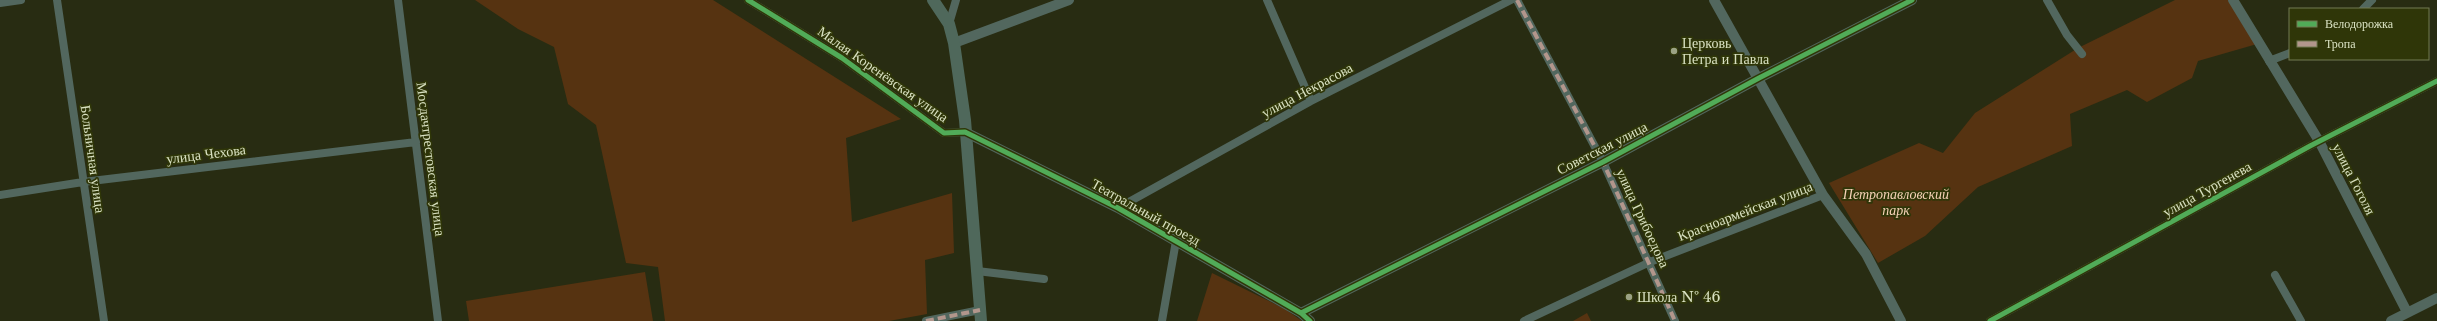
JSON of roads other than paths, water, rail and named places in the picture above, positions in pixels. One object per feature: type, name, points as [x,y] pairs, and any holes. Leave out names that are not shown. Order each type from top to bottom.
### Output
[{"type":"main road","points":[[933,0],[949,24],[954,43],[965,120],[964,132],[981,316]]},
{"type":"street","points":[[0,3],[21,0]]},
{"type":"street","name":"Больничная улица","points":[[57,0],[104,321]]},
{"type":"street","name":"Мосдачтрестовская улица","points":[[398,0],[438,321]]},
{"type":"street","name":"Малая Коренёвская улица","points":[[748,0],[842,58],[944,133],[964,132]]},
{"type":"street","points":[[949,24],[956,0]]},
{"type":"street","points":[[954,43],[1069,0]]},
{"type":"street","points":[[1266,0],[1311,102]]},
{"type":"street","name":"улица Некрасова","points":[[1118,208],[1311,102],[1511,0]]},
{"type":"street","name":"улица Грибоедова","points":[[1517,0],[1603,162],[1650,262],[1675,321]]},
{"type":"street","points":[[1714,0],[1759,78],[1823,195],[1866,254],[1901,321]]},
{"type":"street","name":"Советская улица","points":[[1300,313],[1603,162],[1759,78],[1912,0]]},
{"type":"street","points":[[2047,0],[2067,35],[2082,54]]},
{"type":"street","name":"улица Гоголя","points":[[2233,0],[2319,141],[2407,312]]},
{"type":"street","points":[[2364,8],[2372,0]]},
{"type":"street","points":[[2269,61],[2289,53]]},
{"type":"street","name":"улица Тургенева","points":[[1990,321],[2319,141],[2437,81]]},
{"type":"street","name":"Театральный проезд","points":[[964,132],[1118,208],[1300,313],[1310,321]]},
{"type":"street","name":"улица Чехова","points":[[0,194],[83,182],[416,142]]},
{"type":"street","name":"Красноармейская улица","points":[[1524,321],[1650,262],[1823,195]]},
{"type":"street","points":[[1162,321],[1176,241]]},
{"type":"street","points":[[977,271],[1044,279]]},
{"type":"street","points":[[2275,274],[2301,321]]},
{"type":"street","points":[[2391,321],[2437,298]]},
{"type":"street","points":[[926,321],[981,316]]},
{"type":"place","name":"Церковь Петра и Павла","points":[[1674,51]]},
{"type":"place","name":"Школа № 46","points":[[1629,297]]},
{"type":"park label","name":"Петропавловский парк","points":[[1896,202]]}]
